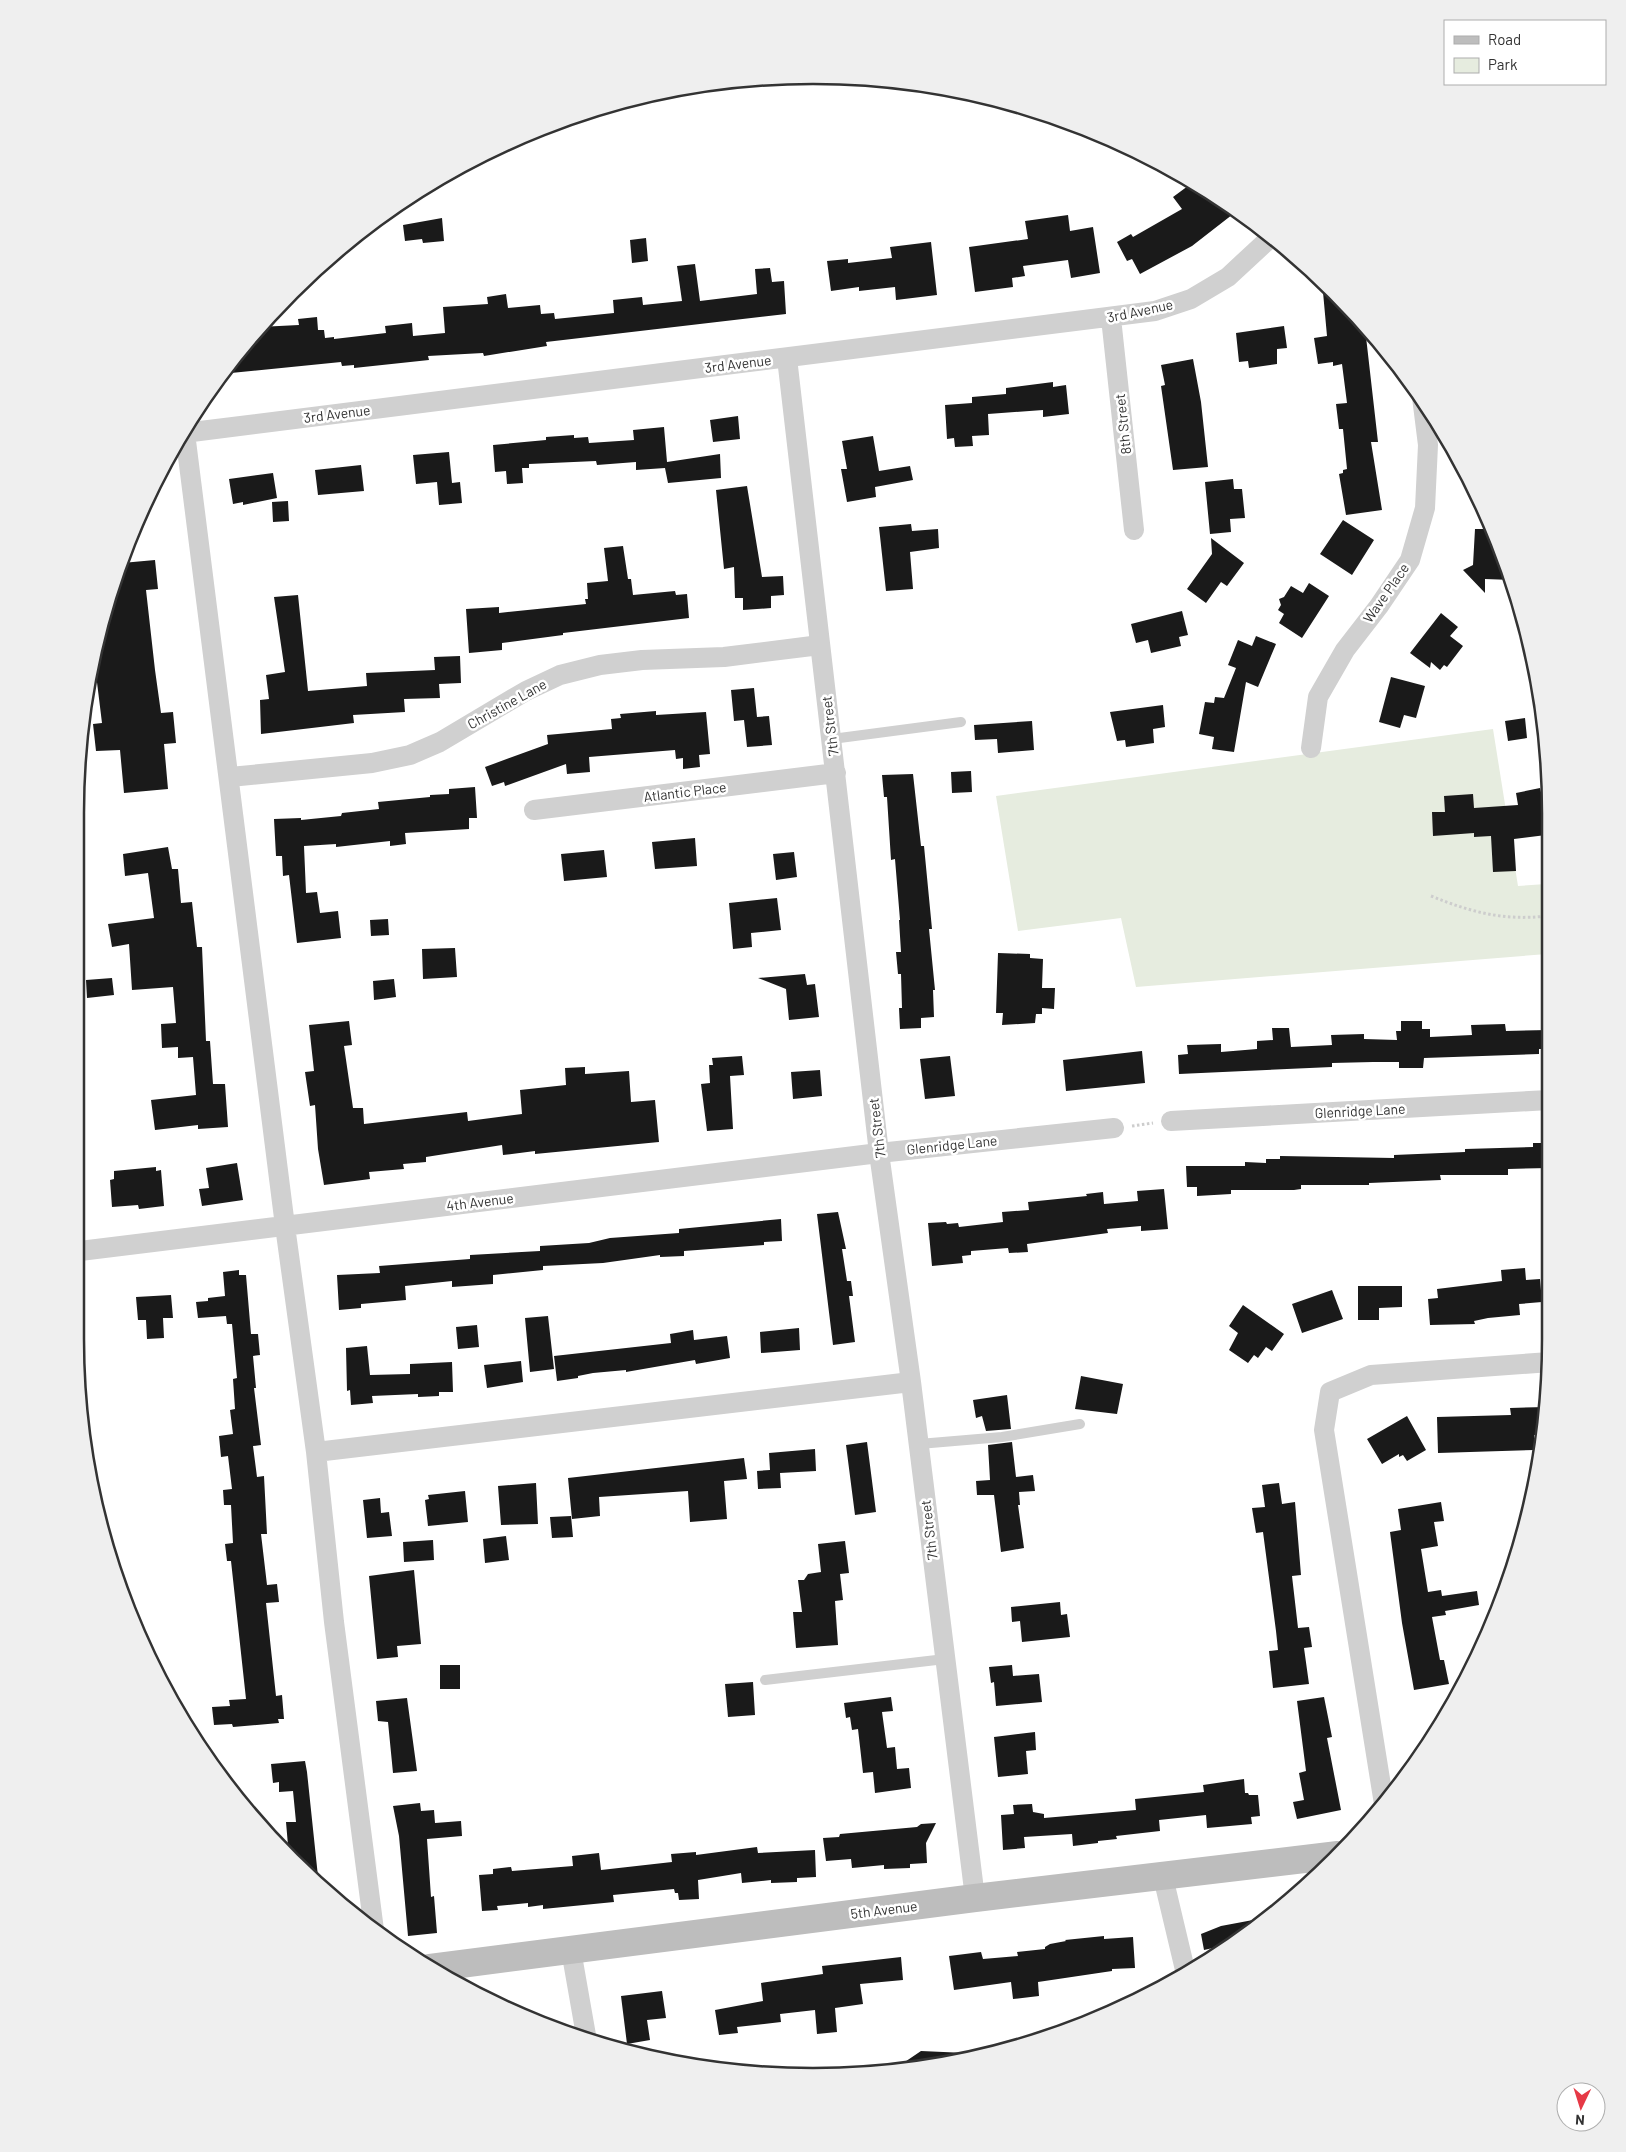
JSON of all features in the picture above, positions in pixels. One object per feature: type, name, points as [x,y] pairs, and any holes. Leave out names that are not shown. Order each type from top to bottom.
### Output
[{"type":"street","name":"3rd Avenue","points":[[191,432],[1155,311],[1191,299],[1228,277],[1266,242]]},
{"type":"street","name":"8th Street","points":[[1111,318],[1134,530]]},
{"type":"street","name":"7th Street","points":[[787,358],[880,1154],[919,1444],[975,1898]]},
{"type":"street","name":"Wave Place","points":[[1311,748],[1318,697],[1345,650],[1379,606],[1410,560],[1426,508],[1428,445],[1424,416]]},
{"type":"street","points":[[186,440],[230,777],[285,1226],[316,1452],[334,1622],[373,1921]]},
{"type":"street","name":"Christine Lane","points":[[230,777],[372,763],[410,755],[440,742],[526,691],[560,675],[600,665],[642,660],[724,657],[820,645]]},
{"type":"street","name":"Atlantic Place","points":[[534,810],[836,773]]},
{"type":"street","name":"Glenridge Lane","points":[[1171,1121],[1542,1100]]},
{"type":"street","name":"Glenridge Lane","points":[[880,1154],[1114,1128]]},
{"type":"street","name":"4th Avenue","points":[[84,1251],[880,1154]]},
{"type":"street","points":[[1382,1794],[1324,1430],[1330,1392],[1371,1375],[1542,1363]]},
{"type":"street","points":[[316,1452],[911,1382]]},
{"type":"street","name":"5th Avenue","points":[[441,1967],[975,1898],[1163,1878],[1327,1856]]},
{"type":"street","points":[[1163,1878],[1184,1967]]},
{"type":"street","points":[[571,1950],[585,2032]]},
{"type":"lane","points":[[832,739],[960,722]]},
{"type":"lane","points":[[919,1444],[1002,1437],[1080,1424]]},
{"type":"lane","points":[[765,1680],[945,1659]]},
{"type":"path","points":[[1431,896],[1471,912],[1522,919],[1542,917]]},
{"type":"path","points":[[1114,1128],[1171,1121]]},
{"type":"green space","points":[[1493,729],[1518,886],[1542,884],[1542,954],[1136,987],[1121,918],[1018,931],[996,796]]},
{"type":"building","points":[[1187,187],[1231,216],[1192,246],[1140,274],[1132,259],[1127,261],[1117,242],[1131,234],[1133,237],[1182,209],[1173,197]]},
{"type":"building","points":[[1068,215],[1070,231],[1093,227],[1100,273],[1071,278],[1068,260],[1023,266],[1025,276],[1012,278],[1013,287],[975,292],[969,247],[1028,239],[1025,221]]},
{"type":"building","points":[[442,218],[444,241],[423,243],[422,239],[405,241],[403,225]]},
{"type":"building","points":[[646,238],[648,261],[632,263],[630,240]]},
{"type":"building","points":[[931,242],[937,295],[896,300],[895,287],[859,291],[859,287],[831,291],[827,261],[848,259],[848,263],[892,258],[890,247]]},
{"type":"building","points":[[695,264],[700,301],[757,294],[755,269],[770,268],[772,282],[784,281],[786,314],[546,342],[547,346],[484,356],[483,353],[428,356],[429,360],[354,368],[354,365],[342,366],[341,362],[231,373],[270,326],[299,325],[298,319],[317,317],[318,330],[324,330],[325,338],[334,337],[334,339],[386,333],[385,326],[412,323],[413,336],[445,333],[443,307],[488,304],[487,297],[506,294],[508,308],[540,305],[541,314],[554,313],[555,319],[614,313],[613,300],[642,297],[643,305],[682,301],[677,266]]},
{"type":"building","points":[[1323,291],[1366,338],[1378,442],[1371,442],[1382,510],[1346,515],[1339,474],[1347,469],[1343,429],[1339,429],[1336,404],[1347,403],[1342,364],[1333,366],[1333,362],[1318,364],[1314,338],[1327,336]]},
{"type":"building","points":[[1284,326],[1287,348],[1277,349],[1277,364],[1249,368],[1248,361],[1239,362],[1236,333]]},
{"type":"building","points":[[1193,359],[1201,402],[1208,467],[1173,470],[1161,386],[1165,385],[1161,365]]},
{"type":"building","points":[[1053,382],[1053,387],[1066,385],[1069,414],[1043,417],[1043,410],[988,414],[989,435],[972,436],[973,446],[955,447],[954,438],[947,439],[945,405],[972,403],[972,397],[1006,394],[1006,388]]},
{"type":"building","points":[[738,416],[740,439],[713,442],[710,420]]},
{"type":"building","points":[[664,427],[667,462],[720,454],[721,478],[668,483],[665,468],[636,470],[636,462],[597,465],[596,461],[529,464],[529,468],[522,468],[523,483],[507,484],[506,471],[495,472],[493,445],[546,440],[546,437],[574,435],[574,438],[588,437],[589,443],[634,440],[633,430]]},
{"type":"building","points":[[873,436],[879,471],[910,466],[913,480],[875,487],[876,497],[847,502],[841,469],[847,469],[842,441]]},
{"type":"building","points":[[449,452],[452,483],[460,482],[462,503],[439,505],[437,482],[416,484],[413,455]]},
{"type":"building","points":[[361,465],[364,491],[318,495],[315,470]]},
{"type":"building","points":[[273,473],[277,498],[243,505],[243,502],[233,504],[229,479]]},
{"type":"building","points":[[1233,479],[1234,489],[1242,489],[1245,518],[1230,519],[1231,532],[1210,534],[1205,482]]},
{"type":"building","points":[[747,486],[762,577],[783,576],[784,595],[771,596],[771,608],[743,610],[743,598],[735,598],[734,567],[724,569],[716,490]]},
{"type":"building","points":[[288,501],[289,521],[273,522],[272,502]]},
{"type":"building","points":[[1343,520],[1374,540],[1352,575],[1320,554]]},
{"type":"building","points":[[911,524],[912,531],[938,529],[939,548],[910,552],[913,589],[886,591],[879,527]]},
{"type":"building","points":[[1475,529],[1485,529],[1504,580],[1485,579],[1485,593],[1463,570],[1473,565]]},
{"type":"building","points":[[1211,538],[1244,563],[1227,586],[1221,582],[1206,603],[1187,589],[1212,554]]},
{"type":"building","points":[[623,546],[628,579],[631,579],[633,595],[675,591],[676,595],[687,594],[689,618],[563,633],[563,635],[502,643],[502,650],[469,653],[466,609],[499,607],[499,613],[586,604],[585,599],[588,599],[587,583],[608,581],[604,548]]},
{"type":"building","points":[[155,560],[158,589],[146,590],[155,670],[161,713],[173,712],[176,743],[164,744],[168,789],[124,793],[120,750],[96,751],[93,724],[102,723],[97,679],[109,624],[128,562]]},
{"type":"building","points":[[1309,583],[1329,596],[1302,638],[1279,623],[1284,614],[1278,610],[1281,605],[1279,599],[1284,597],[1291,586],[1303,593]]},
{"type":"building","points":[[298,595],[308,691],[367,686],[366,673],[435,670],[434,657],[460,656],[461,683],[439,684],[440,698],[404,699],[405,712],[353,715],[354,723],[261,734],[260,700],[269,699],[266,675],[285,672],[274,597]]},
{"type":"building","points":[[1182,611],[1188,635],[1179,637],[1181,646],[1151,653],[1148,640],[1136,643],[1131,624]]},
{"type":"building","points":[[1441,613],[1458,627],[1450,636],[1463,646],[1447,667],[1444,665],[1440,670],[1431,662],[1430,668],[1410,653]]},
{"type":"building","points":[[1256,636],[1276,644],[1258,687],[1246,682],[1234,752],[1212,749],[1214,737],[1199,734],[1205,702],[1214,703],[1215,697],[1224,698],[1236,668],[1228,665],[1238,640],[1252,646]]},
{"type":"building","points":[[1391,677],[1425,686],[1416,718],[1404,715],[1400,728],[1379,722]]},
{"type":"building","points":[[754,688],[757,717],[769,716],[772,745],[747,747],[744,720],[734,721],[731,690]]},
{"type":"building","points":[[1163,705],[1165,727],[1153,729],[1154,743],[1126,747],[1125,740],[1117,741],[1110,712]]},
{"type":"building","points":[[656,711],[656,715],[706,712],[710,754],[699,755],[700,767],[683,769],[683,758],[676,759],[675,750],[589,757],[590,772],[567,774],[566,764],[505,786],[504,782],[492,786],[485,767],[548,744],[547,735],[612,729],[611,719],[621,718],[620,714]]},
{"type":"building","points":[[1525,718],[1527,738],[1508,741],[1505,721]]},
{"type":"building","points":[[1032,721],[1034,750],[998,753],[997,739],[975,740],[974,725]]},
{"type":"building","points":[[971,771],[972,792],[952,793],[951,772]]},
{"type":"building","points":[[913,774],[921,846],[924,846],[932,929],[929,929],[935,990],[933,990],[934,1017],[921,1018],[921,1028],[900,1029],[899,1008],[902,1008],[901,974],[898,974],[896,952],[901,952],[900,920],[895,859],[891,860],[887,797],[884,797],[882,775]]},
{"type":"building","points":[[475,787],[477,818],[469,818],[469,829],[405,833],[406,844],[390,846],[390,841],[336,847],[336,844],[304,846],[306,893],[317,892],[320,913],[338,911],[341,938],[297,943],[289,875],[283,876],[282,856],[276,856],[274,819],[301,818],[301,820],[341,816],[342,813],[379,809],[378,802],[430,797],[430,795],[449,794],[449,789]]},
{"type":"building","points":[[1540,788],[1542,836],[1514,839],[1516,871],[1493,872],[1491,836],[1474,837],[1474,833],[1433,836],[1432,812],[1445,812],[1444,796],[1473,794],[1474,808],[1518,805],[1516,793]]},
{"type":"building","points":[[695,838],[697,866],[655,869],[652,842]]},
{"type":"building","points":[[168,847],[172,869],[178,869],[181,903],[192,902],[197,947],[202,947],[206,1041],[210,1041],[213,1084],[225,1084],[228,1127],[198,1129],[198,1125],[155,1130],[151,1100],[196,1095],[193,1057],[178,1058],[178,1047],[162,1048],[161,1024],[176,1023],[173,987],[132,990],[129,944],[112,947],[108,924],[154,918],[148,873],[125,876],[123,854]]},
{"type":"building","points":[[604,850],[607,877],[564,881],[561,854]]},
{"type":"building","points":[[794,852],[797,877],[776,880],[773,854]]},
{"type":"building","points":[[777,898],[781,930],[751,933],[752,947],[733,949],[729,903]]},
{"type":"building","points":[[388,919],[389,935],[371,936],[370,920]]},
{"type":"building","points":[[455,948],[457,977],[423,979],[422,949]]},
{"type":"building","points":[[998,953],[1030,954],[1030,958],[1043,959],[1042,988],[1055,988],[1054,1009],[1042,1008],[1042,1014],[1036,1014],[1035,1023],[1002,1025],[1003,1013],[996,1013]]},
{"type":"building","points":[[805,974],[807,985],[815,984],[819,1017],[789,1020],[786,989],[758,978]]},
{"type":"building","points":[[112,978],[114,995],[87,998],[86,980]]},
{"type":"building","points":[[394,979],[396,997],[374,1000],[373,981]]},
{"type":"building","points":[[349,1021],[352,1045],[344,1046],[353,1108],[363,1108],[364,1124],[467,1112],[468,1121],[522,1114],[520,1090],[566,1085],[565,1068],[585,1067],[585,1074],[629,1071],[631,1102],[655,1100],[659,1142],[535,1154],[535,1151],[503,1155],[502,1145],[426,1157],[426,1162],[403,1164],[404,1169],[369,1172],[370,1179],[324,1185],[318,1149],[315,1105],[310,1106],[305,1072],[314,1071],[309,1025]]},
{"type":"building","points":[[1401,1021],[1422,1021],[1422,1029],[1430,1029],[1430,1037],[1472,1035],[1471,1025],[1505,1024],[1506,1031],[1542,1030],[1542,1049],[1539,1049],[1539,1054],[1424,1058],[1423,1068],[1399,1068],[1399,1062],[1332,1063],[1332,1067],[1179,1074],[1178,1055],[1188,1054],[1187,1045],[1221,1044],[1221,1052],[1257,1049],[1257,1041],[1273,1040],[1272,1028],[1289,1028],[1291,1047],[1332,1045],[1331,1035],[1364,1034],[1364,1039],[1397,1040],[1396,1031],[1401,1031]]},
{"type":"building","points":[[1142,1051],[1145,1083],[1066,1091],[1063,1060]]},
{"type":"building","points":[[742,1056],[744,1075],[730,1076],[733,1129],[707,1131],[701,1084],[710,1083],[709,1065],[713,1065],[712,1058]]},
{"type":"building","points":[[950,1056],[955,1096],[925,1099],[920,1059]]},
{"type":"building","points":[[820,1070],[822,1096],[793,1099],[791,1072]]},
{"type":"building","points":[[1533,1143],[1542,1143],[1542,1168],[1508,1169],[1508,1175],[1440,1175],[1441,1180],[1369,1183],[1369,1185],[1301,1185],[1301,1189],[1294,1190],[1231,1190],[1231,1194],[1197,1196],[1197,1187],[1187,1187],[1186,1166],[1245,1166],[1245,1162],[1266,1163],[1266,1159],[1280,1159],[1280,1156],[1394,1158],[1394,1155],[1465,1152],[1465,1149],[1533,1147]]},
{"type":"building","points":[[237,1163],[243,1200],[202,1206],[199,1189],[209,1188],[206,1168]]},
{"type":"building","points":[[156,1167],[156,1171],[161,1170],[164,1206],[139,1209],[138,1205],[112,1207],[110,1180],[114,1179],[114,1171]]},
{"type":"building","points":[[1164,1189],[1168,1229],[1141,1231],[1141,1226],[1107,1229],[1108,1233],[1027,1244],[1028,1252],[1009,1253],[1008,1248],[971,1251],[971,1255],[962,1256],[963,1263],[932,1266],[928,1223],[958,1223],[959,1227],[1003,1222],[1002,1212],[1029,1210],[1028,1202],[1087,1196],[1086,1194],[1103,1192],[1104,1204],[1138,1201],[1137,1191]]},
{"type":"building","points":[[838,1212],[846,1249],[842,1249],[847,1281],[851,1281],[853,1296],[849,1296],[855,1342],[833,1345],[817,1214]]},
{"type":"building","points":[[781,1219],[782,1241],[764,1242],[764,1245],[684,1251],[684,1256],[660,1257],[660,1255],[603,1263],[543,1266],[543,1270],[493,1275],[493,1284],[452,1287],[452,1281],[405,1286],[406,1300],[361,1304],[361,1308],[339,1310],[337,1275],[380,1273],[379,1266],[470,1259],[470,1255],[540,1251],[540,1246],[589,1243],[610,1238],[679,1233],[679,1229]]},
{"type":"building","points":[[1525,1268],[1526,1280],[1540,1279],[1542,1302],[1519,1304],[1520,1315],[1488,1318],[1474,1321],[1475,1324],[1430,1325],[1428,1299],[1438,1298],[1437,1289],[1502,1281],[1501,1270]]},
{"type":"building","points":[[239,1270],[239,1275],[246,1275],[251,1334],[258,1334],[260,1355],[253,1356],[256,1388],[254,1388],[261,1445],[253,1446],[257,1477],[264,1476],[267,1534],[261,1534],[267,1585],[277,1584],[279,1602],[266,1603],[276,1696],[282,1695],[284,1719],[278,1719],[279,1723],[233,1727],[232,1724],[214,1725],[212,1707],[230,1706],[229,1700],[246,1699],[231,1561],[227,1561],[225,1544],[233,1543],[231,1505],[224,1505],[223,1490],[232,1489],[228,1456],[221,1457],[219,1436],[233,1434],[230,1410],[235,1409],[233,1379],[237,1378],[232,1324],[227,1324],[226,1316],[198,1318],[196,1302],[225,1296],[223,1272]]},
{"type":"building","points":[[1358,1286],[1402,1286],[1402,1307],[1379,1308],[1379,1320],[1358,1320]]},
{"type":"building","points":[[1332,1290],[1343,1319],[1302,1333],[1292,1304]]},
{"type":"building","points":[[171,1295],[173,1318],[163,1318],[164,1338],[147,1339],[146,1320],[138,1320],[136,1297]]},
{"type":"building","points":[[1243,1305],[1284,1334],[1272,1351],[1266,1347],[1258,1358],[1254,1355],[1248,1363],[1229,1350],[1238,1333],[1229,1326]]},
{"type":"building","points":[[548,1316],[554,1369],[530,1372],[525,1318]]},
{"type":"building","points":[[477,1325],[479,1347],[458,1349],[456,1327]]},
{"type":"building","points":[[799,1328],[800,1350],[761,1353],[760,1332]]},
{"type":"building","points":[[693,1330],[694,1340],[727,1336],[730,1358],[696,1364],[695,1360],[626,1372],[626,1370],[593,1373],[578,1376],[578,1378],[557,1381],[554,1356],[671,1343],[670,1334]]},
{"type":"building","points":[[367,1346],[370,1375],[410,1374],[410,1364],[452,1362],[453,1392],[439,1392],[439,1396],[418,1397],[418,1394],[372,1396],[373,1403],[351,1405],[350,1390],[347,1391],[346,1348]]},
{"type":"building","points":[[521,1361],[523,1382],[487,1388],[484,1365]]},
{"type":"building","points":[[1081,1376],[1123,1384],[1117,1414],[1075,1409]]},
{"type":"building","points":[[1007,1395],[1011,1429],[986,1431],[982,1416],[976,1418],[973,1400]]},
{"type":"building","points":[[1539,1407],[1533,1450],[1438,1453],[1437,1417],[1511,1415],[1510,1408]]},
{"type":"building","points":[[1407,1416],[1426,1450],[1407,1461],[1403,1455],[1399,1457],[1399,1454],[1382,1464],[1367,1439]]},
{"type":"building","points":[[867,1442],[876,1512],[855,1515],[846,1445]]},
{"type":"building","points":[[1012,1442],[1016,1477],[1033,1475],[1035,1491],[1019,1492],[1020,1505],[1018,1505],[1024,1548],[1001,1552],[994,1495],[977,1495],[976,1481],[990,1480],[988,1445]]},
{"type":"building","points":[[815,1449],[816,1471],[780,1473],[781,1488],[758,1489],[757,1471],[770,1470],[769,1453]]},
{"type":"building","points":[[744,1458],[747,1479],[724,1481],[727,1519],[690,1522],[688,1491],[599,1497],[600,1516],[572,1519],[568,1478]]},
{"type":"building","points":[[536,1483],[538,1524],[501,1525],[498,1486]]},
{"type":"building","points":[[1279,1483],[1282,1504],[1295,1502],[1301,1575],[1292,1576],[1298,1628],[1309,1627],[1312,1647],[1304,1648],[1309,1684],[1273,1688],[1269,1651],[1278,1650],[1276,1631],[1263,1532],[1256,1533],[1252,1508],[1265,1507],[1262,1485]]},
{"type":"building","points":[[465,1491],[468,1522],[428,1526],[425,1500],[429,1499],[428,1495]]},
{"type":"building","points":[[380,1498],[381,1513],[389,1512],[392,1536],[367,1538],[363,1500]]},
{"type":"building","points":[[1441,1502],[1444,1521],[1434,1522],[1438,1546],[1421,1549],[1428,1592],[1441,1590],[1442,1596],[1477,1591],[1479,1605],[1445,1611],[1446,1615],[1432,1617],[1440,1660],[1444,1660],[1449,1684],[1414,1690],[1402,1623],[1390,1532],[1401,1530],[1398,1509]]},
{"type":"building","points":[[571,1516],[573,1537],[552,1538],[550,1517]]},
{"type":"building","points":[[506,1536],[509,1560],[485,1563],[483,1539]]},
{"type":"building","points":[[433,1540],[434,1560],[404,1562],[403,1542]]},
{"type":"building","points":[[845,1541],[849,1573],[840,1574],[843,1600],[835,1601],[838,1645],[796,1648],[793,1612],[802,1612],[798,1580],[804,1580],[808,1574],[821,1572],[818,1544]]},
{"type":"building","points":[[414,1570],[421,1644],[397,1646],[398,1657],[377,1659],[369,1576]]},
{"type":"building","points":[[1060,1602],[1061,1615],[1067,1614],[1070,1637],[1022,1642],[1020,1621],[1012,1622],[1011,1607]]},
{"type":"building","points":[[440,1665],[460,1665],[460,1689],[440,1689]]},
{"type":"building","points":[[1012,1665],[1013,1676],[1039,1674],[1042,1702],[996,1706],[994,1682],[991,1683],[989,1667]]},
{"type":"building","points":[[753,1682],[755,1715],[728,1717],[725,1684]]},
{"type":"building","points":[[891,1697],[893,1711],[882,1712],[887,1748],[895,1747],[897,1769],[909,1768],[911,1788],[875,1793],[873,1772],[863,1773],[858,1729],[852,1730],[850,1717],[846,1718],[844,1703]]},
{"type":"building","points":[[1324,1697],[1332,1737],[1327,1738],[1341,1810],[1297,1819],[1293,1802],[1304,1800],[1299,1773],[1306,1771],[1297,1701]]},
{"type":"building","points":[[407,1698],[417,1771],[393,1773],[388,1722],[378,1721],[376,1701]]},
{"type":"building","points":[[1035,1732],[1036,1750],[1026,1751],[1028,1774],[998,1777],[994,1737]]},
{"type":"building","points":[[305,1761],[318,1874],[288,1845],[286,1822],[296,1822],[293,1791],[279,1792],[279,1782],[273,1783],[271,1764]]},
{"type":"building","points":[[1244,1779],[1245,1793],[1258,1795],[1260,1816],[1251,1817],[1252,1824],[1207,1828],[1206,1815],[1159,1820],[1160,1831],[1116,1836],[1117,1839],[1098,1841],[1098,1843],[1073,1846],[1072,1834],[1024,1837],[1025,1848],[1003,1850],[1001,1815],[1014,1814],[1013,1805],[1032,1804],[1033,1812],[1044,1814],[1044,1818],[1136,1810],[1135,1799],[1204,1792],[1203,1785]]},
{"type":"building","points":[[420,1803],[421,1811],[434,1810],[435,1823],[461,1821],[462,1836],[427,1839],[431,1897],[434,1896],[437,1933],[408,1936],[399,1836],[393,1806]]},
{"type":"building","points":[[936,1823],[926,1843],[927,1863],[910,1864],[910,1868],[884,1869],[884,1865],[852,1868],[851,1859],[826,1861],[823,1838],[839,1837],[840,1834],[917,1827],[921,1824]]},
{"type":"building","points":[[757,1847],[758,1853],[815,1850],[816,1877],[797,1878],[797,1882],[771,1883],[771,1880],[742,1883],[741,1873],[698,1880],[699,1899],[679,1900],[678,1893],[675,1893],[674,1889],[613,1895],[614,1902],[543,1909],[543,1905],[528,1907],[528,1903],[497,1906],[498,1910],[482,1911],[479,1875],[493,1874],[493,1869],[511,1867],[512,1871],[573,1866],[572,1856],[599,1853],[601,1870],[672,1862],[671,1854],[696,1852],[696,1855]]},
{"type":"building","points":[[1255,1920],[1213,1948],[1204,1950],[1201,1934],[1221,1926]]},
{"type":"building","points":[[1104,1936],[1104,1939],[1133,1937],[1135,1968],[1112,1969],[1112,1971],[1038,1982],[1039,1996],[1013,1999],[1011,1982],[954,1990],[949,1956],[981,1952],[983,1959],[1018,1956],[1017,1952],[1045,1949],[1050,1944],[1065,1940]]},
{"type":"building","points":[[901,1957],[903,1980],[860,1984],[863,2004],[835,2008],[837,2032],[817,2034],[815,2010],[780,2014],[781,2022],[737,2027],[738,2033],[719,2035],[715,2010],[763,2001],[761,1983],[823,1974],[822,1966]]},
{"type":"building","points":[[662,1991],[666,2018],[647,2020],[650,2040],[627,2044],[621,1996]]},
{"type":"building","points":[[921,2051],[960,2053],[955,2054],[904,2062]]}]
